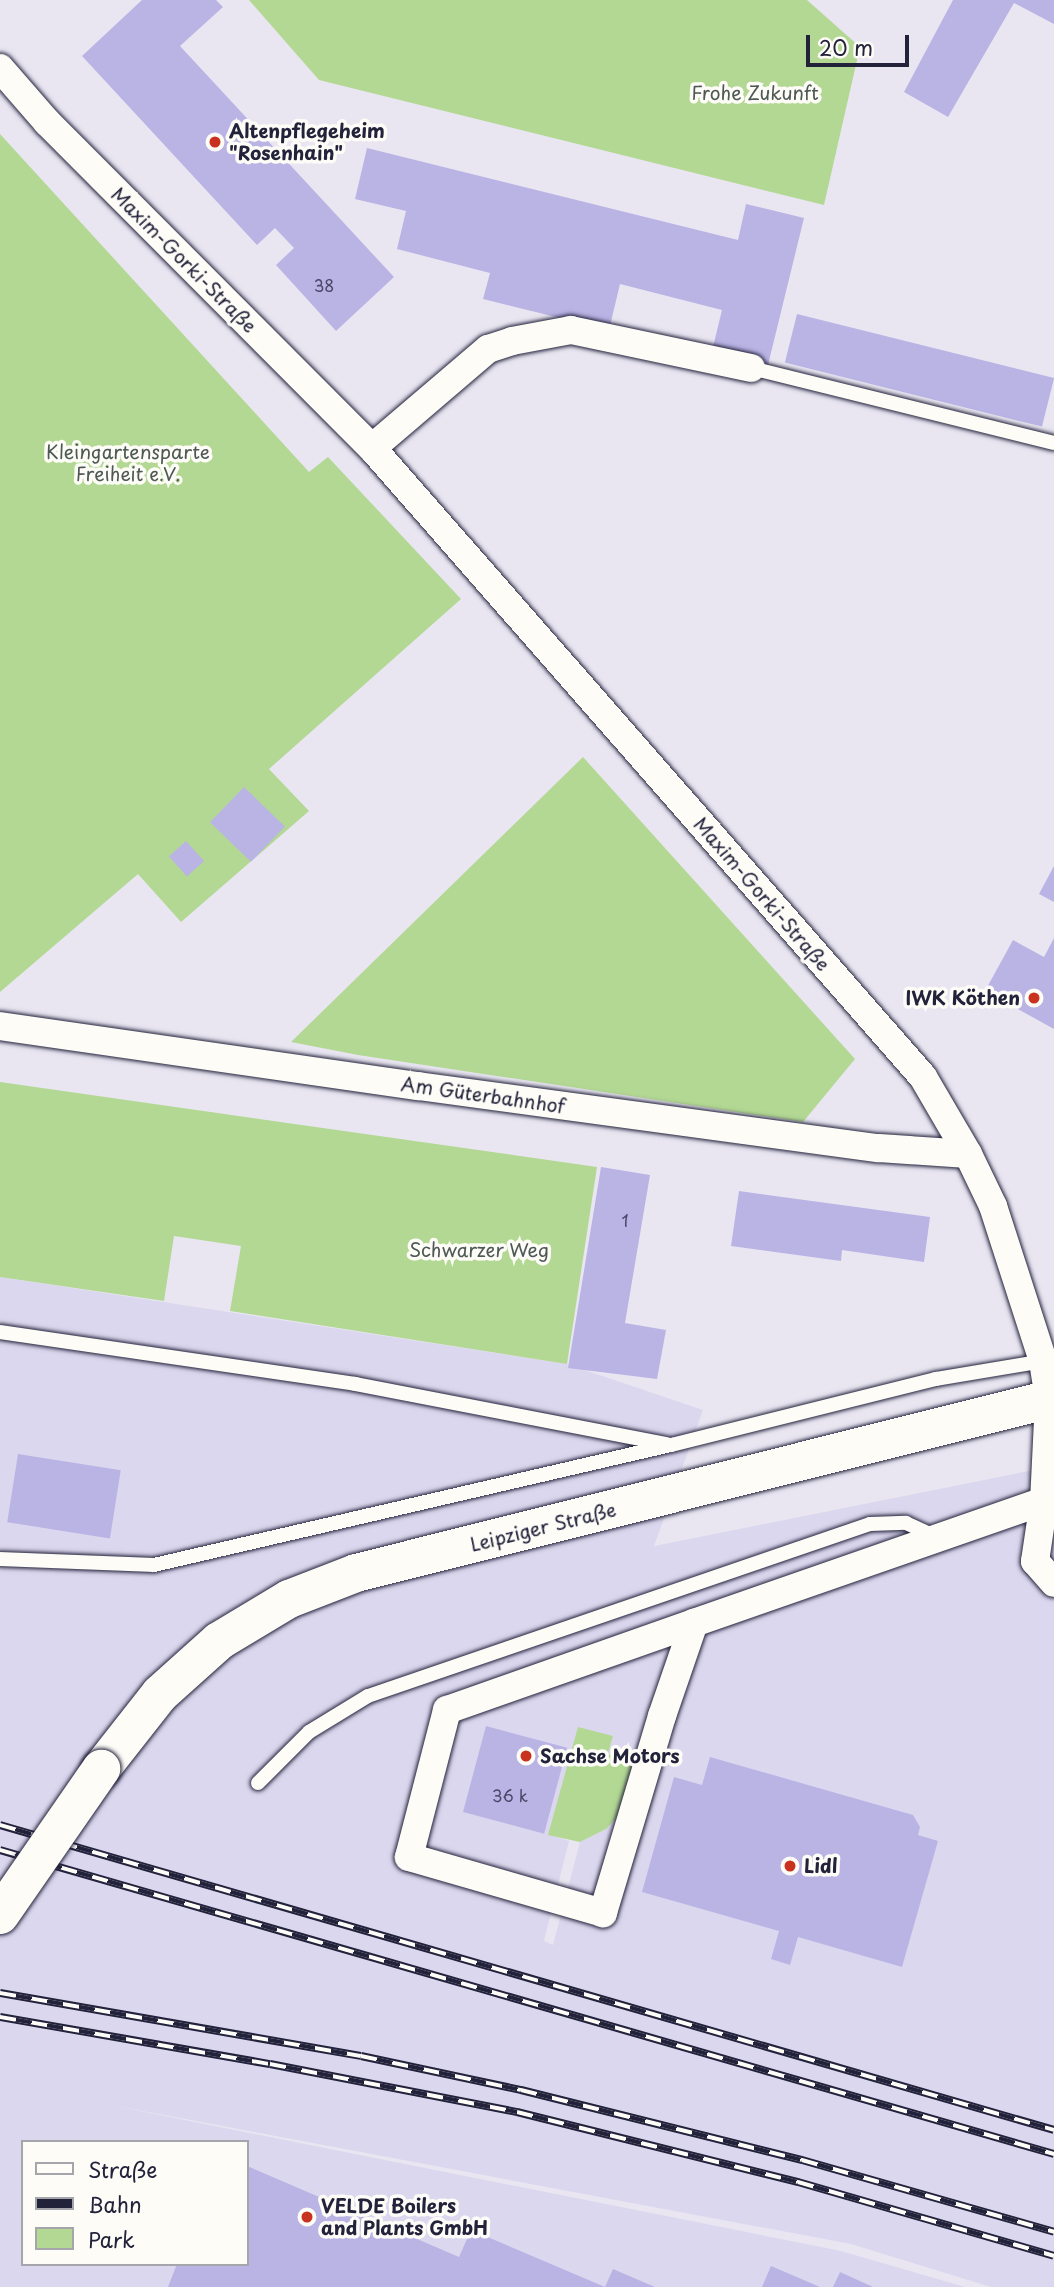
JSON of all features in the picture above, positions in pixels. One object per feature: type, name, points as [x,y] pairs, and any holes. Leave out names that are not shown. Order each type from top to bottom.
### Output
[{"type":"main road","name":"Leipziger Straße","points":[[0,1915],[101,1769],[160,1693],[219,1642],[289,1599],[356,1573],[1051,1399]]},
{"type":"street","name":"Maxim-Gorki-Straße","points":[[0,68],[47,122],[372,448],[923,1077],[968,1154],[993,1206],[1043,1361],[1051,1399]]},
{"type":"street","points":[[372,448],[488,349],[512,341],[571,330],[751,368]]},
{"type":"street","name":"Am Güterbahnhof","points":[[0,1026],[866,1146],[968,1154]]},
{"type":"street","points":[[1051,1399],[1049,1500],[1035,1561],[1054,1583]]},
{"type":"street","points":[[694,1623],[662,1716],[603,1913],[409,1857],[447,1710],[694,1623],[1049,1500]]},
{"type":"lane","points":[[751,368],[1054,443]]},
{"type":"lane","points":[[0,1332],[355,1384],[671,1445]]},
{"type":"lane","points":[[0,1559],[154,1565],[671,1445],[936,1379],[1043,1361]]},
{"type":"lane","points":[[258,1783],[309,1732],[368,1696],[870,1524],[905,1523],[940,1538]]},
{"type":"shaded area","points":[[0,1277],[567,1364],[703,1410],[654,1546],[1054,1466],[1054,2287],[991,2287],[851,2244],[105,2104],[841,2251],[965,2287],[0,2287]],"holes":[[[613,1736],[608,1754],[638,1762],[606,1829],[580,1842],[553,1945],[544,1941],[569,1841],[548,1834]]]},
{"type":"green space","name":"Frohe Zukunft","points":[[249,0],[807,0],[860,47],[824,205],[319,80]]},
{"type":"green space","name":"Kleingartensparte Freiheit e.V.","points":[[0,134],[309,472],[328,457],[461,599],[269,769],[309,811],[181,922],[138,874],[0,992]]},
{"type":"green space","points":[[583,757],[855,1059],[803,1122],[358,1055],[291,1042]]},
{"type":"green space","name":"Schwarzer Weg","points":[[0,1082],[597,1167],[567,1364],[230,1311],[241,1246],[174,1236],[164,1301],[0,1277]]},
{"type":"green space","points":[[578,1727],[613,1736],[608,1754],[638,1762],[625,1809],[606,1829],[580,1842],[548,1835]]},
{"type":"building","name":"Altenpflegeheim \"Rosenhain\"","points":[[142,0],[216,0],[223,7],[180,46],[394,277],[336,331],[276,265],[294,248],[275,228],[257,245],[82,56]]},
{"type":"building","points":[[953,0],[1054,0],[1054,24],[1014,3],[948,117],[904,92]]},
{"type":"building","points":[[367,148],[738,240],[746,204],[804,218],[768,365],[712,351],[722,310],[620,284],[609,330],[483,299],[490,273],[397,249],[406,211],[355,199]]},
{"type":"building","points":[[797,314],[1054,378],[1042,427],[785,363]]},
{"type":"building","points":[[244,787],[285,827],[251,862],[210,822]]},
{"type":"building","points":[[186,841],[204,861],[187,876],[169,856]]},
{"type":"building","points":[[1054,866],[1054,902],[1039,894]]},
{"type":"building","points":[[1054,938],[1054,1029],[985,991],[1013,940],[1044,957]]},
{"type":"building","points":[[601,1167],[650,1175],[625,1323],[666,1330],[657,1379],[568,1368]]},
{"type":"building","points":[[739,1191],[930,1217],[924,1262],[842,1250],[841,1261],[731,1246]]},
{"type":"building","points":[[18,1454],[121,1470],[110,1538],[7,1522]]},
{"type":"building","points":[[486,1726],[567,1748],[544,1834],[463,1812]]},
{"type":"building","name":"Lidl","points":[[710,1757],[913,1815],[920,1827],[918,1835],[938,1841],[902,1967],[798,1937],[790,1965],[771,1959],[779,1931],[642,1892],[674,1777],[702,1785]]},
{"type":"building","name":"VELDE Boilers and Plants GmbH","points":[[248,2166],[459,2257],[471,2230],[605,2287],[168,2287],[176,2266],[248,2266]]},
{"type":"building","points":[[771,2266],[820,2287],[762,2287]]},
{"type":"building","points":[[613,2269],[655,2287],[605,2287]]},
{"type":"building","points":[[840,2272],[873,2287],[833,2287]]},
{"type":"railway","points":[[0,1825],[1054,2130]]},
{"type":"railway","points":[[0,1850],[1054,2154]]},
{"type":"railway","points":[[0,1993],[361,2056],[521,2090],[802,2160],[1054,2232]]},
{"type":"railway","points":[[0,2017],[270,2064],[517,2112],[798,2182],[1054,2256]]},
{"type":"place","name":"Altenpflegeheim \"Rosenhain\"","points":[[215,142]]},
{"type":"place","name":"IWK Köthen","points":[[1034,998]]},
{"type":"place","name":"Sachse Motors","points":[[526,1756]]},
{"type":"place","name":"Lidl","points":[[790,1866]]},
{"type":"place","name":"VELDE Boilers and Plants GmbH","points":[[307,2217]]}]
